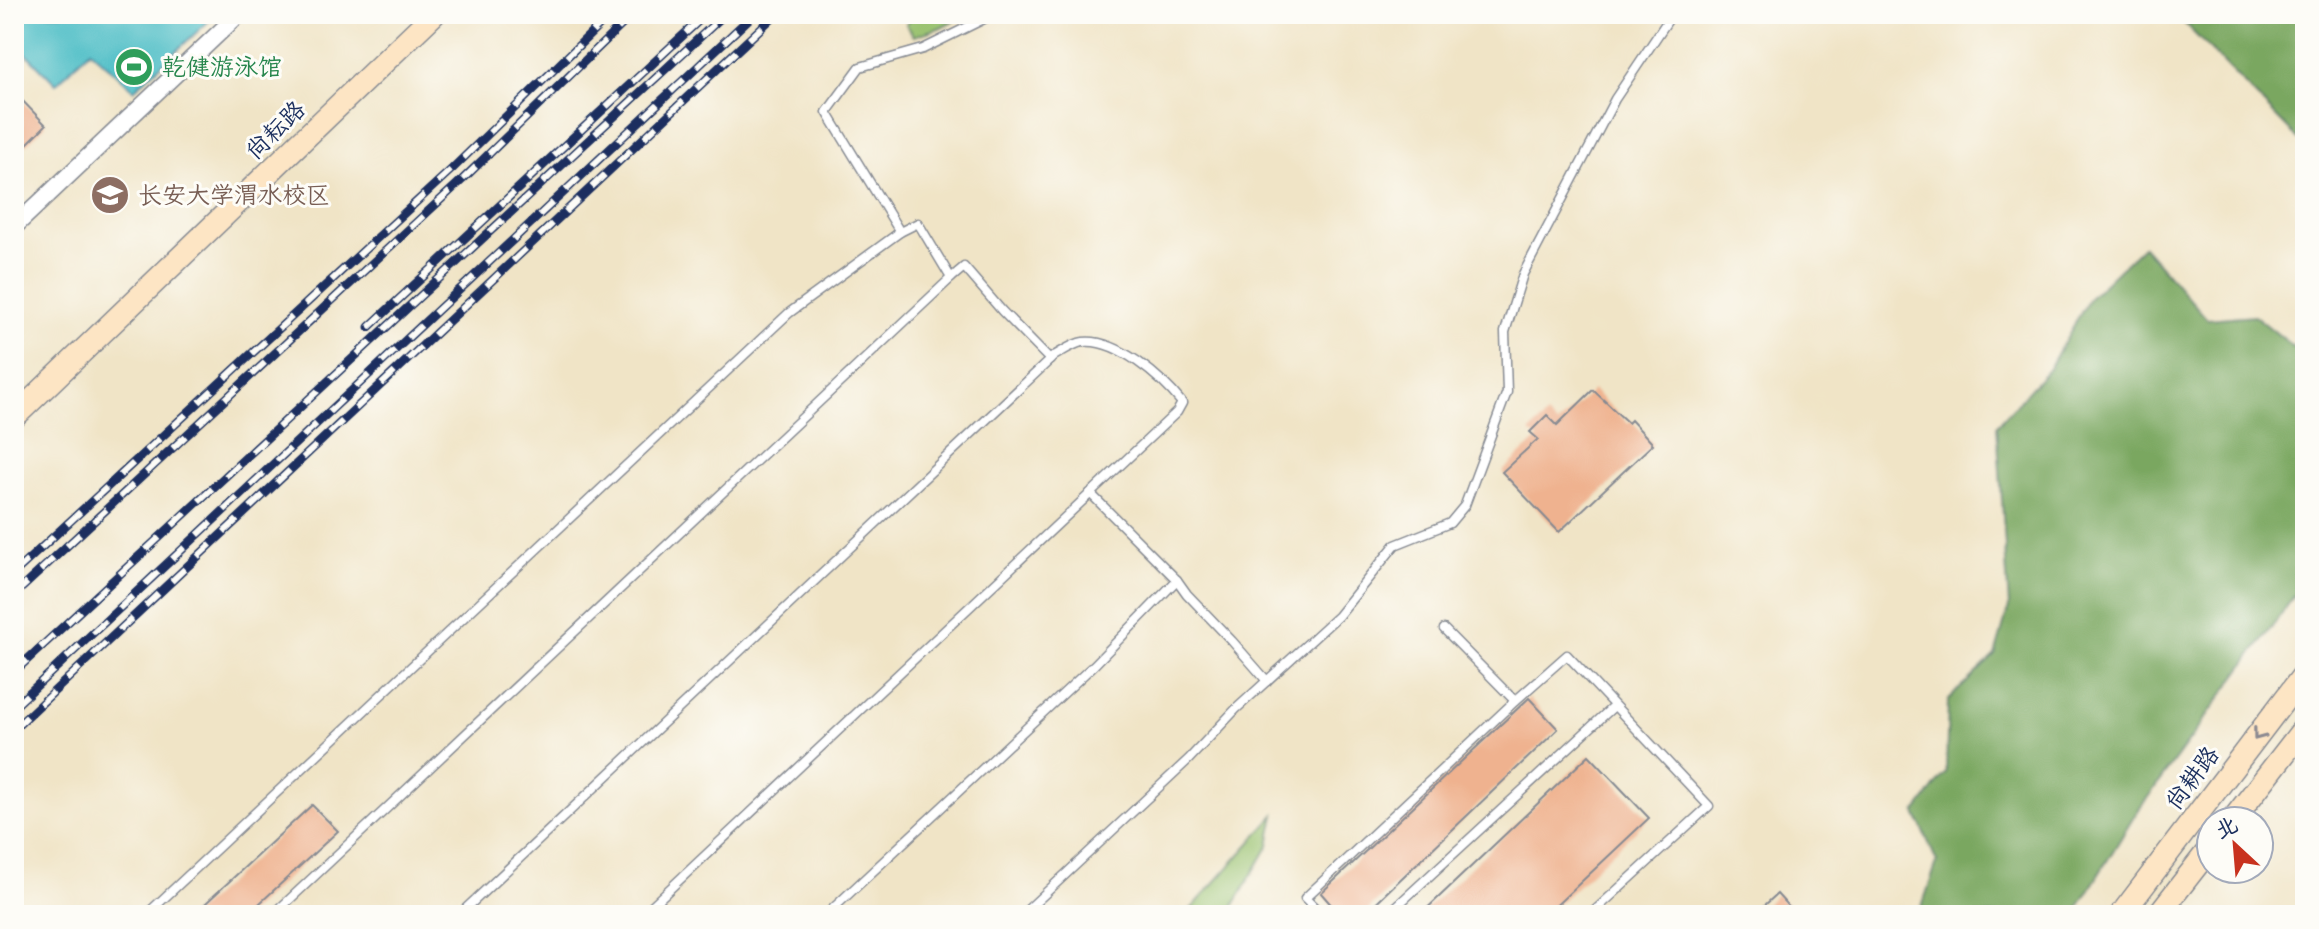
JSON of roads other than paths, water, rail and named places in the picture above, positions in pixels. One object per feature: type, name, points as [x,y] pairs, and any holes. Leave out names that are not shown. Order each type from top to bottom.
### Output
[{"type":"street","points":[[14,227],[239,14]]},
{"type":"street","name":"尚耘路","points":[[14,417],[434,14]]},
{"type":"street","name":"尚耕路","points":[[2121,915],[2305,673]]},
{"type":"street","points":[[2244,805],[2305,727]]},
{"type":"street","points":[[2158,915],[2195,868]]},
{"type":"lane","points":[[900,232],[827,112],[860,67],[923,49],[994,14]]},
{"type":"lane","points":[[1022,915],[1189,759],[1236,709],[1338,616],[1395,545],[1450,523],[1465,505],[1507,392],[1505,332],[1523,274],[1615,99],[1672,14]]},
{"type":"lane","points":[[146,915],[789,313],[900,232],[918,223],[951,278]]},
{"type":"lane","points":[[273,915],[964,267],[1050,360]]},
{"type":"lane","points":[[459,915],[1050,360],[1081,342],[1106,344],[1150,369],[1182,403],[1177,412],[642,915]]},
{"type":"lane","points":[[1090,493],[1177,580],[1267,681]]},
{"type":"lane","points":[[826,915],[1094,665],[1177,580]]},
{"type":"lane","points":[[1444,629],[1515,701]]},
{"type":"lane","points":[[1322,915],[1305,898],[1567,655],[1709,806],[1590,915]]},
{"type":"lane","points":[[1387,915],[1614,706]]},
{"type":"water","name":"乾健游泳馆","points":[[14,14],[206,14],[211,19],[134,90],[90,50],[56,84],[14,41]]},
{"type":"railway","points":[[14,573],[452,169],[611,14]]},
{"type":"railway","points":[[14,595],[462,180],[633,14]]},
{"type":"railway","points":[[369,327],[706,14]]},
{"type":"railway","points":[[14,672],[725,14]]},
{"type":"railway","points":[[14,707],[754,14]]},
{"type":"railway","points":[[14,729],[776,14]]},
{"type":"place","name":"乾健游泳馆","points":[[134,67]]},
{"type":"place","name":"长安大学渭水校区","points":[[110,195]]}]
